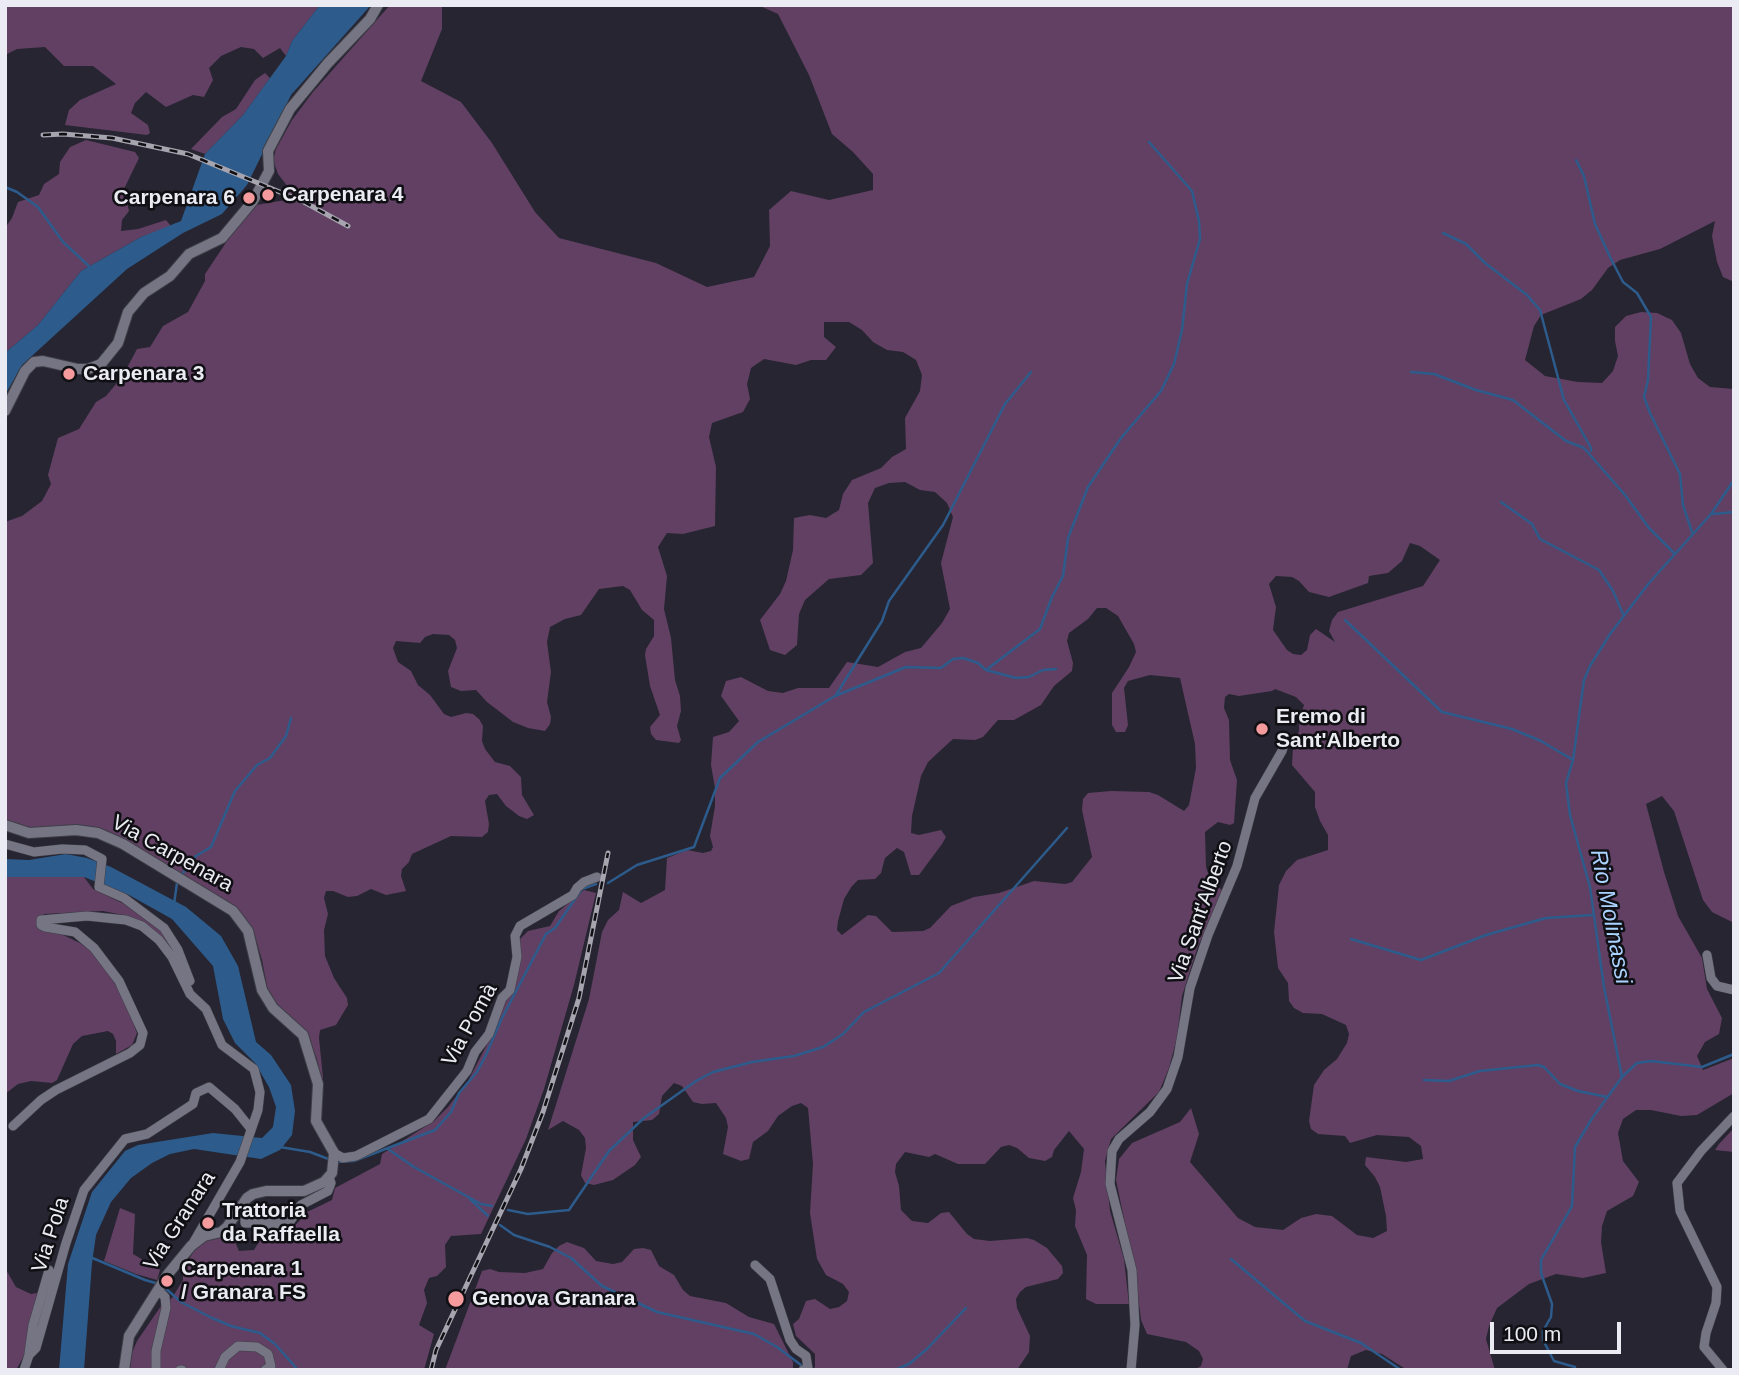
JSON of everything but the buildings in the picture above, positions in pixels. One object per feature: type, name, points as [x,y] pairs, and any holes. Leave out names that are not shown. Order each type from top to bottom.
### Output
[{"type":"street","points":[[5,411],[25,371],[34,362],[43,361],[78,369],[88,369],[100,364],[118,343],[128,312],[144,293],[170,276],[189,254],[222,238],[253,201],[269,171],[268,151],[290,109],[328,63],[370,19],[379,5]]},
{"type":"street","name":"Via Sant'Alberto","points":[[1131,1370],[1135,1325],[1132,1270],[1111,1185],[1112,1151],[1119,1139],[1150,1112],[1167,1089],[1178,1056],[1190,988],[1208,935],[1237,866],[1255,798],[1285,742]]},
{"type":"street","name":"Via Carpenara","points":[[5,825],[29,833],[76,830],[98,833],[123,844],[233,911],[248,931],[262,990],[273,1008],[303,1035],[317,1084],[316,1121],[333,1164]]},
{"type":"street","points":[[5,844],[34,852],[85,850],[102,859],[99,887],[133,904],[164,928],[178,950],[187,977],[201,1005]]},
{"type":"street","name":"Via Pomà","points":[[333,1164],[343,1158],[356,1156],[429,1119],[467,1071],[475,1052],[489,1034],[502,998],[512,984],[517,957],[515,936],[520,926],[573,895],[584,882],[597,877]]},
{"type":"street","points":[[13,1126],[56,1090],[130,1053],[140,1045],[143,1033],[120,981],[100,955],[75,932],[45,928],[41,925],[41,920],[87,916],[126,920],[142,926],[159,940],[172,957],[190,994],[201,1005]]},
{"type":"street","points":[[1707,956],[1711,978],[1717,986],[1734,989]]},
{"type":"street","name":"Via Granara","points":[[124,1370],[129,1336],[168,1274],[191,1246],[240,1161],[258,1110],[260,1092],[254,1069],[222,1045],[206,1009],[201,1005]]},
{"type":"street","name":"Via Pola","points":[[29,1355],[36,1348],[84,1190],[125,1139],[147,1133],[159,1126],[193,1104],[196,1093],[209,1087],[235,1109],[251,1129]]},
{"type":"street","points":[[1723,1370],[1704,1348],[1716,1303],[1717,1287],[1680,1211],[1676,1183],[1700,1151],[1734,1116]]},
{"type":"street","points":[[256,1233],[289,1223],[300,1205],[328,1191],[333,1164]]},
{"type":"street","points":[[191,1246],[204,1236],[221,1232],[228,1227],[247,1198],[253,1194],[312,1189],[333,1164]]},
{"type":"street","points":[[246,1213],[245,1223],[279,1225]]},
{"type":"street","points":[[755,1265],[770,1279],[790,1340],[796,1349],[807,1356],[808,1368],[803,1370]]},
{"type":"street","name":"Via Pola","points":[[24,1370],[33,1325],[49,1270]]},
{"type":"street","points":[[156,1370],[156,1351],[166,1308],[165,1297],[158,1290]]},
{"type":"street","points":[[219,1370],[225,1357],[238,1346],[262,1349],[271,1362],[271,1366],[265,1370]]},
{"type":"shaded area","points":[[5,5],[320,5],[292,41],[286,56],[280,48],[263,58],[254,49],[241,47],[221,56],[209,68],[213,80],[204,97],[193,95],[166,107],[146,92],[135,103],[131,113],[148,125],[150,133],[147,135],[65,125],[69,110],[80,100],[116,84],[93,66],[64,66],[45,47],[17,49],[5,55]]},
{"type":"shaded area","points":[[390,5],[442,5],[442,29],[421,81],[461,102],[492,143],[535,212],[559,238],[656,263],[707,287],[754,277],[770,246],[769,210],[791,191],[829,200],[873,190],[873,174],[832,134],[809,75],[778,14],[758,5],[1734,5],[1734,282],[1723,277],[1717,262],[1712,236],[1715,221],[1660,249],[1620,260],[1608,268],[1592,290],[1581,299],[1541,315],[1534,326],[1525,360],[1545,376],[1602,383],[1613,371],[1618,356],[1615,327],[1626,316],[1641,312],[1657,313],[1672,320],[1681,333],[1690,364],[1698,378],[1710,387],[1734,389],[1734,923],[1712,912],[1703,900],[1674,811],[1662,796],[1646,804],[1678,916],[1702,958],[1707,989],[1722,1018],[1719,1034],[1705,1042],[1697,1056],[1703,1070],[1734,1058],[1734,1093],[1697,1115],[1681,1116],[1636,1110],[1623,1119],[1618,1133],[1623,1161],[1639,1182],[1633,1196],[1607,1211],[1601,1242],[1606,1273],[1583,1278],[1556,1274],[1529,1284],[1497,1308],[1486,1339],[1495,1370],[1407,1370],[1382,1354],[1366,1350],[1351,1356],[1347,1370],[1194,1370],[1201,1366],[1203,1359],[1199,1351],[1186,1342],[1147,1334],[1141,1320],[1135,1272],[1116,1180],[1119,1159],[1132,1143],[1180,1122],[1191,1108],[1199,1134],[1190,1162],[1238,1218],[1255,1227],[1283,1230],[1301,1218],[1316,1214],[1332,1216],[1357,1235],[1373,1238],[1387,1231],[1386,1216],[1380,1187],[1365,1165],[1366,1157],[1406,1162],[1423,1159],[1421,1146],[1409,1137],[1377,1135],[1350,1143],[1345,1136],[1318,1134],[1311,1129],[1309,1121],[1314,1085],[1324,1070],[1337,1059],[1349,1034],[1346,1025],[1322,1014],[1303,1013],[1294,1008],[1289,1001],[1288,983],[1278,968],[1274,932],[1279,885],[1286,871],[1297,860],[1328,850],[1328,835],[1315,807],[1315,792],[1292,765],[1293,747],[1304,705],[1296,697],[1275,689],[1239,696],[1229,694],[1225,697],[1224,708],[1229,720],[1230,760],[1237,780],[1234,823],[1230,825],[1218,822],[1205,832],[1206,867],[1211,882],[1222,890],[1197,949],[1182,996],[1177,1038],[1159,1092],[1111,1139],[1105,1161],[1110,1211],[1124,1259],[1129,1304],[1096,1304],[1086,1299],[1087,1255],[1075,1226],[1076,1210],[1073,1198],[1081,1172],[1084,1149],[1069,1131],[1054,1150],[1052,1157],[1045,1161],[1029,1158],[1009,1145],[1001,1147],[985,1164],[958,1164],[935,1154],[929,1157],[905,1152],[896,1164],[901,1210],[912,1221],[928,1223],[941,1213],[949,1212],[974,1239],[1034,1240],[1047,1248],[1062,1266],[1063,1273],[1058,1279],[1026,1287],[1016,1299],[1017,1308],[1030,1336],[1029,1352],[1017,1370],[812,1370],[815,1367],[815,1354],[796,1336],[793,1324],[799,1319],[806,1301],[815,1299],[830,1309],[847,1301],[849,1292],[843,1284],[826,1275],[817,1259],[810,1213],[813,1164],[808,1108],[801,1103],[778,1116],[768,1131],[753,1142],[749,1159],[741,1161],[723,1154],[728,1127],[726,1118],[716,1103],[693,1102],[682,1086],[674,1083],[662,1096],[659,1114],[652,1120],[633,1122],[633,1140],[641,1157],[635,1165],[613,1180],[594,1185],[585,1183],[581,1175],[585,1138],[579,1130],[563,1121],[548,1130],[589,999],[602,932],[608,920],[619,910],[623,892],[641,903],[665,890],[667,858],[687,850],[703,853],[711,851],[713,847],[710,836],[715,806],[711,765],[713,737],[729,732],[739,721],[721,696],[726,681],[741,677],[768,691],[783,693],[798,688],[829,688],[847,662],[878,667],[905,652],[921,648],[950,609],[941,563],[953,517],[947,503],[935,492],[920,490],[905,482],[889,483],[875,488],[868,503],[873,563],[861,575],[829,579],[805,600],[799,614],[797,645],[785,655],[770,650],[760,620],[780,594],[786,581],[793,550],[794,518],[810,515],[826,518],[839,510],[843,494],[852,480],[881,468],[892,457],[906,449],[905,418],[920,391],[922,375],[916,360],[903,352],[887,350],[849,322],[824,322],[824,337],[836,347],[826,360],[811,360],[796,365],[764,359],[751,368],[747,384],[750,399],[743,412],[712,423],[709,437],[716,467],[715,526],[683,534],[667,533],[658,547],[667,576],[664,609],[680,696],[681,711],[677,726],[681,740],[679,743],[656,740],[651,734],[650,727],[660,715],[650,686],[645,655],[654,636],[654,620],[642,610],[630,590],[623,586],[599,589],[581,615],[550,627],[547,642],[551,672],[547,702],[551,717],[545,731],[513,722],[476,690],[461,691],[451,687],[448,671],[457,648],[455,640],[449,635],[433,634],[420,643],[396,641],[393,648],[398,662],[411,671],[418,685],[430,695],[444,714],[451,717],[473,714],[479,719],[483,726],[482,741],[485,749],[495,762],[510,766],[521,777],[522,795],[534,815],[527,819],[519,816],[506,806],[497,794],[489,795],[485,801],[488,832],[482,837],[451,836],[412,854],[402,869],[401,876],[406,891],[386,895],[371,889],[348,897],[326,891],[324,898],[328,914],[324,930],[325,956],[348,1005],[336,1025],[320,1030],[323,1078],[320,1078],[317,1059],[306,1032],[277,1006],[268,991],[253,930],[235,907],[123,839],[22,827],[5,820],[5,522],[22,516],[42,501],[51,484],[48,475],[58,438],[79,429],[96,402],[106,396],[122,377],[137,349],[150,347],[163,326],[188,312],[205,281],[205,274],[231,235],[256,205],[286,200],[288,187],[278,174],[273,160],[292,120],[313,92]],"holes":[[[1410,543],[1420,546],[1440,560],[1423,586],[1338,612],[1329,631],[1335,642],[1316,629],[1310,635],[1307,650],[1301,655],[1287,650],[1273,630],[1276,607],[1269,584],[1276,576],[1292,577],[1309,592],[1329,597],[1368,583],[1369,576],[1388,573],[1402,561]],[[1097,608],[1106,608],[1118,616],[1136,652],[1112,693],[1112,725],[1116,732],[1125,732],[1128,725],[1124,688],[1128,681],[1150,675],[1180,678],[1195,744],[1196,768],[1189,805],[1184,811],[1149,792],[1088,793],[1083,799],[1082,810],[1092,857],[1072,882],[1065,884],[1034,881],[999,893],[974,897],[951,906],[930,928],[923,931],[892,932],[876,916],[868,915],[842,935],[837,930],[844,899],[858,880],[875,879],[881,873],[885,858],[897,848],[904,852],[911,875],[919,875],[946,837],[941,830],[919,835],[911,833],[921,776],[928,762],[953,739],[975,740],[983,737],[998,720],[1014,720],[1041,705],[1054,686],[1072,671],[1073,663],[1067,641],[1069,633],[1088,619]]]},
{"type":"shaded area","points":[[265,73],[270,78],[243,115],[205,154],[191,149],[222,117],[236,109],[255,80]]},
{"type":"shaded area","points":[[86,140],[135,152],[139,158],[124,189],[129,211],[122,220],[121,231],[166,220],[171,226],[141,237],[81,271],[38,325],[5,353],[5,228],[18,202],[39,195],[44,184],[59,174],[60,162],[70,147]]},
{"type":"shaded area","points":[[5,877],[84,877],[93,889],[143,913],[159,926],[170,942],[168,945],[143,922],[123,915],[103,911],[44,914],[36,923],[38,928],[80,943],[92,952],[108,972],[124,1000],[137,1033],[132,1045],[116,1054],[116,1041],[108,1031],[82,1036],[73,1044],[57,1080],[52,1083],[31,1081],[18,1084],[5,1094]]},
{"type":"shaded area","points":[[584,890],[596,893],[574,985],[544,1089],[526,1139],[481,1234],[451,1236],[445,1245],[446,1267],[437,1276],[429,1278],[424,1290],[427,1303],[419,1325],[434,1334],[424,1370],[130,1370],[131,1355],[137,1341],[161,1306],[172,1298],[183,1280],[183,1268],[194,1251],[207,1240],[232,1235],[239,1251],[254,1250],[263,1235],[292,1229],[307,1212],[332,1200],[335,1188],[380,1164],[382,1154],[434,1121],[448,1107],[468,1081],[495,1029],[505,1002],[513,991],[520,963],[520,939],[528,931],[550,926],[559,911]]},
{"type":"shaded area","points":[[1734,1128],[1734,1152],[1715,1150],[1719,1144]]},
{"type":"shaded area","points":[[120,1208],[135,1214],[133,1254],[160,1270],[157,1280],[104,1261]]},
{"type":"shaded area","points":[[567,1242],[584,1248],[596,1261],[613,1264],[622,1262],[634,1249],[651,1250],[659,1266],[674,1275],[690,1296],[726,1303],[749,1317],[774,1324],[793,1362],[793,1368],[445,1370],[482,1271],[490,1269],[525,1273],[543,1269],[552,1253]]},
{"type":"shaded area","points":[[5,1268],[16,1287],[31,1294],[37,1293],[25,1354],[16,1370],[5,1370]]},
{"type":"water","points":[[320,5],[371,5],[291,95],[247,185],[222,214],[183,233],[127,269],[22,365],[5,395],[5,353],[38,325],[81,271],[141,237],[181,221],[205,154],[243,115],[286,56],[292,41]]},
{"type":"water","points":[[66,854],[111,867],[186,907],[221,936],[238,966],[256,1042],[271,1055],[291,1085],[295,1111],[292,1135],[280,1150],[261,1159],[194,1149],[170,1154],[131,1178],[111,1202],[96,1235],[84,1370],[59,1370],[68,1264],[92,1192],[125,1151],[138,1145],[213,1133],[262,1138],[273,1127],[276,1107],[269,1087],[255,1063],[235,1043],[223,1019],[213,966],[172,919],[129,895],[84,877],[5,877],[5,859],[29,860]]},
{"type":"waterway","points":[[986,670],[1040,629],[1063,576],[1068,538],[1088,487],[1121,438],[1161,391],[1174,364],[1182,330],[1187,284],[1200,239],[1199,221],[1192,191],[1149,142]]},
{"type":"waterway","points":[[1576,160],[1584,176],[1595,224],[1610,257],[1623,282],[1637,293],[1651,317],[1648,380],[1644,397],[1680,474],[1683,505],[1692,532]]},
{"type":"waterway","points":[[5,187],[38,207],[63,242],[91,268]]},
{"type":"waterway","points":[[1443,233],[1466,244],[1485,263],[1527,295],[1540,310],[1564,400],[1591,451]]},
{"type":"waterway","points":[[836,695],[882,621],[889,601],[943,525],[1005,404],[1031,372]]},
{"type":"waterway","points":[[1411,372],[1434,374],[1513,400],[1566,441],[1584,448],[1625,495],[1649,528],[1675,554]]},
{"type":"waterway","name":"Rio Molinassi","points":[[1575,1370],[1575,1367],[1554,1361],[1543,1340],[1543,1331],[1551,1317],[1552,1304],[1541,1273],[1541,1260],[1572,1206],[1575,1147],[1622,1077],[1604,987],[1590,887],[1570,815],[1566,783],[1573,760],[1584,680],[1610,634],[1649,583],[1711,514],[1734,480]]},
{"type":"waterway","points":[[1501,502],[1532,524],[1540,539],[1599,570],[1613,591],[1623,614]]},
{"type":"waterway","points":[[1713,514],[1734,512]]},
{"type":"waterway","points":[[1345,620],[1442,712],[1512,729],[1541,741],[1573,760]]},
{"type":"waterway","points":[[608,883],[637,865],[694,847],[720,778],[758,742],[835,696],[906,667],[941,668],[953,659],[963,658],[978,663],[986,670],[1016,678],[1056,669]]},
{"type":"waterway","points":[[180,877],[196,856],[211,847],[235,791],[257,765],[270,758],[286,736],[291,718]]},
{"type":"waterway","points":[[508,1210],[528,1214],[569,1210],[609,1151],[644,1118],[696,1081],[713,1072],[752,1062],[794,1056],[823,1047],[843,1034],[864,1012],[939,973],[1067,828]]},
{"type":"waterway","points":[[174,904],[177,883]]},
{"type":"waterway","points":[[338,1162],[354,1161],[435,1130],[451,1112],[459,1093],[477,1072],[546,934],[555,928],[582,889],[596,884]]},
{"type":"waterway","points":[[1351,939],[1421,960],[1486,935],[1546,918],[1592,915]]},
{"type":"waterway","points":[[1623,1076],[1637,1063],[1651,1061],[1702,1067],[1734,1054]]},
{"type":"waterway","points":[[1424,1080],[1449,1081],[1480,1071],[1538,1065],[1544,1067],[1560,1084],[1607,1097]]},
{"type":"waterway","points":[[280,1147],[310,1152],[331,1160]]},
{"type":"waterway","points":[[388,1149],[414,1167],[481,1204],[492,1206]]},
{"type":"waterway","points":[[470,1199],[488,1216]]},
{"type":"waterway","points":[[500,1225],[514,1235],[550,1247],[571,1258],[602,1286],[657,1312],[754,1334],[805,1368]]},
{"type":"waterway","points":[[90,1257],[159,1284]]},
{"type":"waterway","points":[[1231,1259],[1305,1321],[1361,1343],[1401,1370]]},
{"type":"waterway","points":[[164,1287],[181,1302],[212,1318],[260,1333],[275,1344],[298,1370]]},
{"type":"waterway","points":[[895,1370],[909,1364],[927,1349],[966,1308]]},
{"type":"railway","points":[[43,135],[112,138],[188,154],[304,202],[348,226]]},
{"type":"railway","points":[[431,1370],[436,1350],[521,1169],[543,1112],[579,998],[608,853]]},
{"type":"place","name":"Carpenara 4","points":[[268,195]]},
{"type":"place","name":"Carpenara 6","points":[[249,198]]},
{"type":"place","name":"Carpenara 3","points":[[69,374]]},
{"type":"place","name":"Eremo di Sant'Alberto","points":[[1262,729]]},
{"type":"place","name":"Trattoria da Raffaella","points":[[208,1223]]},
{"type":"place","name":"Carpenara 1 / Granara FS","points":[[167,1281]]},
{"type":"place","name":"Genova Granara","points":[[456,1299]]}]
